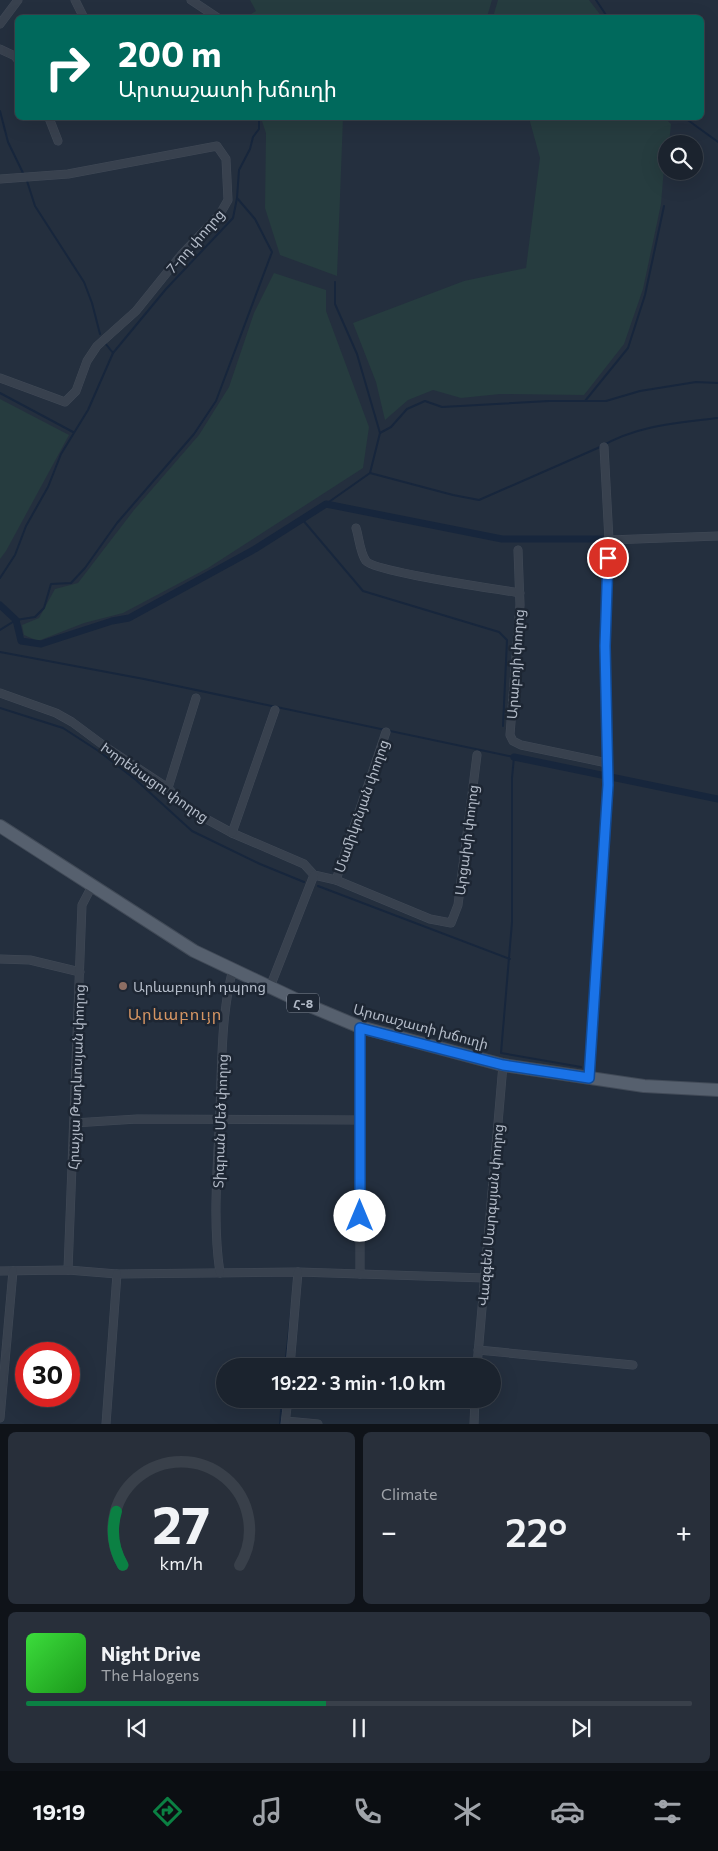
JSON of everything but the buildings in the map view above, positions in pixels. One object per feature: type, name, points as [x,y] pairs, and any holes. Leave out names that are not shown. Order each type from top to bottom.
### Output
[{"type":"main road","name":"Արտաշատի խճուղի","points":[[0,826],[180,943],[360,1028],[503,1065],[644,1086],[718,1090]]},
{"type":"street","points":[[0,24],[18,0]]},
{"type":"street","points":[[76,0],[83,15]]},
{"type":"street","points":[[191,0],[214,15]]},
{"type":"street","points":[[0,49],[15,56]]},
{"type":"street","points":[[50,120],[58,141]]},
{"type":"street","name":"7-րդ փողոց","points":[[0,179],[68,174],[217,146],[226,159],[228,200],[220,214],[182,254],[136,312],[97,346],[87,362],[76,391],[65,402],[0,378]]},
{"type":"street","points":[[589,1078],[608,785],[605,646],[609,540],[604,447]]},
{"type":"street","points":[[356,528],[366,560],[371,564],[404,572],[520,592]]},
{"type":"street","points":[[609,540],[718,536]]},
{"type":"street","name":"Արաբոյի փողոց","points":[[518,550],[520,592],[517,660],[510,735],[513,741],[521,745],[607,767]]},
{"type":"street","name":"Խորենացու փողոց","points":[[0,692],[56,713],[72,722],[107,748],[168,788],[183,805],[232,833],[304,864],[314,875],[336,880],[404,910],[435,921],[451,924]]},
{"type":"street","points":[[168,788],[196,698]]},
{"type":"street","points":[[232,833],[275,710]]},
{"type":"street","name":"Մամիկոնյան փողոց","points":[[336,880],[386,732]]},
{"type":"street","name":"Արցախի փողոց","points":[[451,924],[458,905],[477,755]]},
{"type":"street","points":[[270,987],[314,875]]},
{"type":"street","name":"Հրաչյա Թադևոսյան փողոց","points":[[68,1270],[82,905],[83,899],[92,886]]},
{"type":"street","points":[[0,959],[30,960],[80,972]]},
{"type":"street","name":"Տիգրան Մեծ փողոց","points":[[220,1273],[215,1244],[220,1120],[227,992],[233,969]]},
{"type":"street","points":[[360,1028],[360,1274]]},
{"type":"street","name":"Վազգեն Սարգսյան փողոց","points":[[478,1358],[503,1065]]},
{"type":"street","points":[[74,1123],[137,1119],[360,1120]]},
{"type":"street","points":[[0,1271],[68,1270],[117,1274],[298,1272],[485,1278]]},
{"type":"street","points":[[0,1418],[13,1271]]},
{"type":"street","points":[[291,1358],[298,1272]]},
{"type":"street","points":[[106,1424],[117,1274]]},
{"type":"street","points":[[478,1350],[633,1365]]},
{"type":"street","points":[[287,1408],[286,1422],[318,1424]]},
{"type":"street","points":[[474,1424],[475,1408]]},
{"type":"green space","points":[[250,0],[492,0],[488,15],[249,15],[256,11]]},
{"type":"green space","points":[[498,0],[589,0],[600,15],[494,15]]},
{"type":"green space","points":[[262,120],[343,120],[337,276],[280,255],[265,208],[266,133]]},
{"type":"green space","points":[[530,120],[667,120],[671,124],[670,135],[658,135],[658,180],[663,180],[661,204],[643,289],[624,344],[584,395],[500,394],[461,398],[433,390],[408,400],[385,420],[376,382],[353,323],[464,281],[526,268],[540,158]]},
{"type":"green space","points":[[274,273],[326,290],[326,311],[369,427],[363,468],[208,568],[123,613],[84,623],[38,641],[24,635],[22,625],[39,618],[55,589],[78,583],[134,510],[199,435],[229,387],[254,313]]},
{"type":"green space","points":[[0,399],[69,435],[0,559]]},
{"type":"waterway","points":[[596,0],[606,15]]},
{"type":"waterway","points":[[0,111],[8,142],[23,173]]},
{"type":"waterway","points":[[0,578],[15,555],[26,526],[48,487],[61,454],[88,410],[113,353],[166,289],[233,218],[239,170],[250,149],[253,137],[259,129],[259,120]]},
{"type":"waterway","points":[[688,120],[718,142]]},
{"type":"waterway","points":[[27,181],[35,206],[84,282],[100,334]]},
{"type":"waterway","points":[[0,630],[16,620],[35,617],[44,608],[51,584],[71,583],[85,568],[117,523],[194,434],[216,401],[272,252],[255,219],[237,198]]},
{"type":"waterway","points":[[585,401],[628,348],[645,295],[664,206]]},
{"type":"waterway","points":[[335,282],[335,304],[357,354],[380,433]]},
{"type":"waterway","points":[[105,343],[113,353]]},
{"type":"waterway","points":[[370,473],[380,433],[391,427],[407,409],[425,401],[442,407],[549,401],[606,401],[640,391],[696,382],[718,383]]},
{"type":"waterway","points":[[0,393],[73,432]]},
{"type":"waterway","points":[[326,504],[370,473],[479,500],[628,434],[658,426],[718,418]]},
{"type":"waterway","points":[[0,605],[16,620],[21,641],[41,644],[112,621],[129,618],[255,549],[326,504],[502,539],[603,539]]},
{"type":"waterway","points":[[302,519],[363,591],[499,632],[507,640],[503,726]]},
{"type":"waterway","points":[[0,652],[144,679],[514,757],[512,778],[512,922],[501,1053],[581,1067]]},
{"type":"waterway","points":[[0,708],[63,728],[100,752],[136,780],[192,831],[260,864],[304,882]]},
{"type":"waterway","points":[[514,757],[718,799]]},
{"type":"waterway","points":[[318,886],[510,959]]},
{"type":"waterway","points":[[286,1358],[292,1304]]},
{"type":"waterway","points":[[280,1424],[281,1408]]},
{"type":"place","name":"Արևաբույրի դպրոց","points":[[123,986]]},
{"type":"district","name":"Արևաբույր","points":[[175,1013]]},
{"type":"route","points":[[360,1216],[360,1028],[503,1065],[589,1078],[608,785],[605,646],[608,558]]}]
